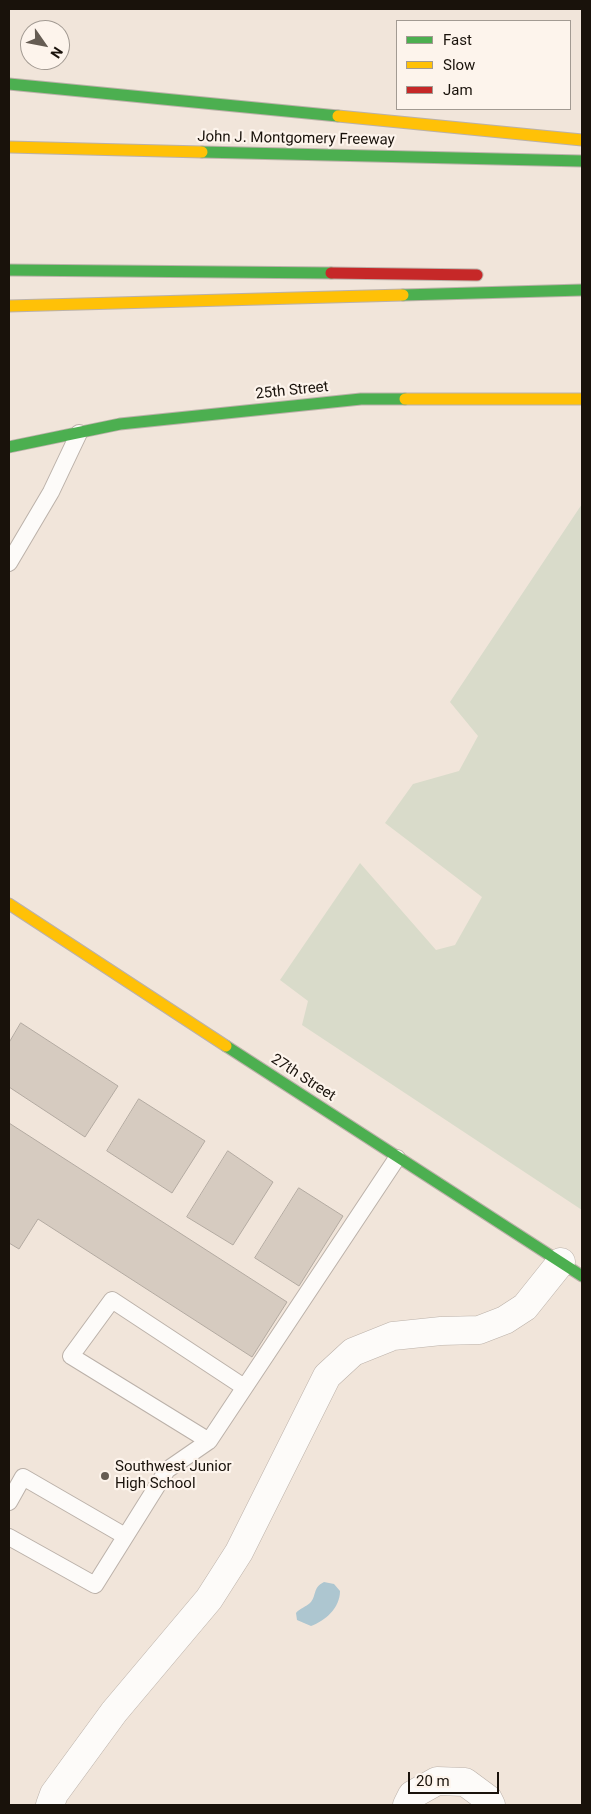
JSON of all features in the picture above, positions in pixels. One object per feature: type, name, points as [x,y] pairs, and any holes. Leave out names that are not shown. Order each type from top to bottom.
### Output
[{"type":"main road","points":[[9,84],[582,140]]},
{"type":"main road","name":"John J. Montgomery Freeway","points":[[9,147],[582,161]]},
{"type":"main road","points":[[9,270],[493,276]]},
{"type":"main road","points":[[9,306],[582,290]]},
{"type":"main road","name":"25th Street","points":[[9,447],[120,424],[361,399],[582,399]]},
{"type":"main road","name":"27th Street","points":[[9,904],[397,1158],[571,1269]]},
{"type":"street","points":[[50,1805],[54,1794],[114,1712],[209,1599],[239,1552],[327,1376],[353,1352],[393,1336],[441,1331],[479,1330],[505,1320],[525,1307],[571,1269]]},
{"type":"street","points":[[407,1805],[412,1796],[437,1782],[465,1782],[488,1799],[491,1805]]},
{"type":"lane","points":[[9,563],[52,492],[79,433]]},
{"type":"lane","points":[[9,1538],[95,1585],[167,1470],[209,1441],[397,1158]]},
{"type":"lane","points":[[209,1441],[71,1356],[112,1300],[244,1387]]},
{"type":"lane","points":[[9,1502],[23,1477],[125,1536]]},
{"type":"green space","points":[[582,504],[582,1210],[302,1025],[308,1001],[280,980],[360,863],[436,950],[455,945],[482,897],[385,823],[413,784],[459,771],[478,736],[450,702]]},
{"type":"water","points":[[324,1582],[334,1584],[340,1591],[335,1608],[321,1621],[311,1626],[297,1620],[296,1613],[310,1603],[316,1589]]},
{"type":"building","points":[[21,1023],[118,1086],[85,1137],[9,1087],[9,1043]]},
{"type":"building","points":[[139,1099],[205,1141],[172,1193],[107,1151]]},
{"type":"building","points":[[9,1123],[287,1302],[252,1357],[38,1219],[19,1249],[9,1243]]},
{"type":"building","points":[[228,1151],[273,1182],[233,1245],[187,1217]]},
{"type":"building","points":[[299,1188],[343,1216],[299,1286],[255,1258]]},
{"type":"traffic: fast","points":[[9,84],[338,116]]},
{"type":"traffic: fast","points":[[202,152],[582,161]]},
{"type":"traffic: fast","points":[[9,270],[331,273]]},
{"type":"traffic: fast","points":[[403,295],[582,290]]},
{"type":"traffic: fast","points":[[9,447],[120,424],[361,399],[405,399]]},
{"type":"traffic: fast","points":[[226,1046],[582,1276]]},
{"type":"traffic: slow","points":[[338,116],[582,140]]},
{"type":"traffic: slow","points":[[9,147],[202,152]]},
{"type":"traffic: slow","points":[[9,306],[403,295]]},
{"type":"traffic: slow","points":[[405,399],[582,399]]},
{"type":"traffic: slow","points":[[9,904],[226,1046]]},
{"type":"traffic: jam","points":[[331,273],[477,275]]},
{"type":"place","name":"Southwest Junior High School","points":[[105,1476]]}]
